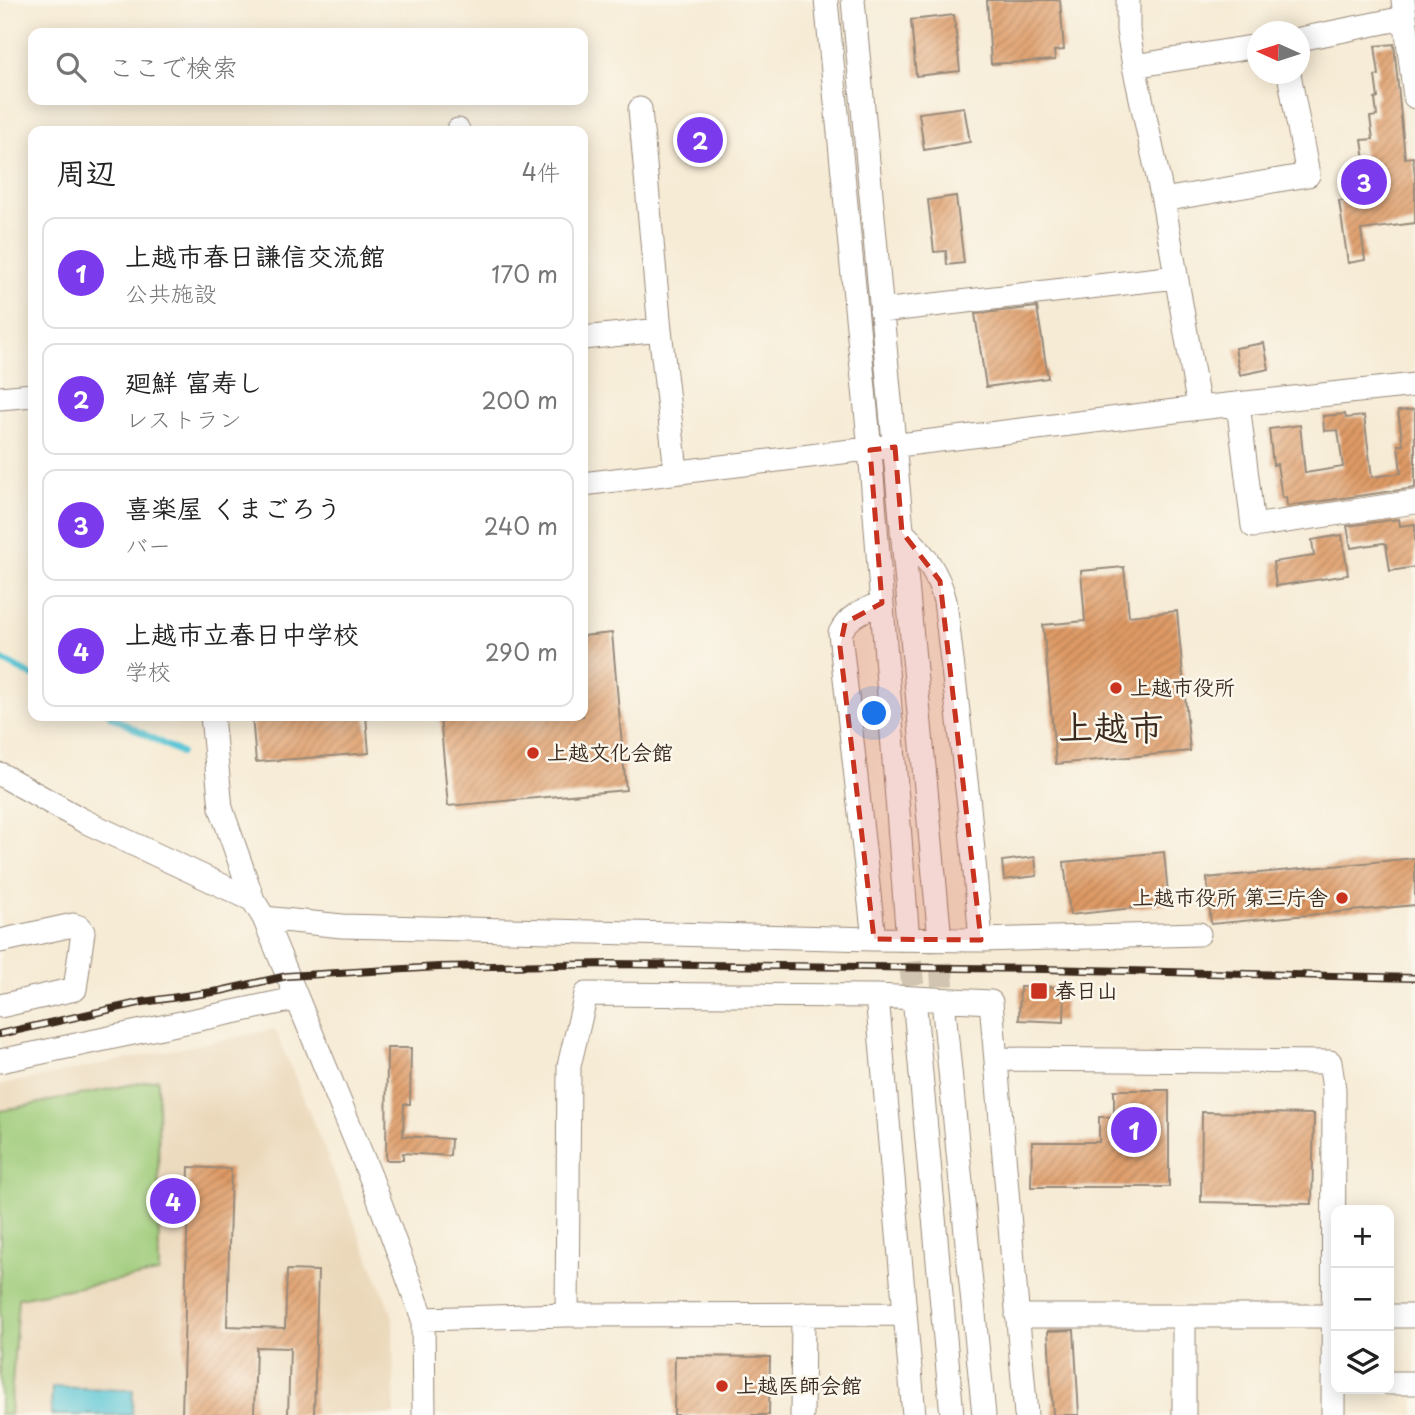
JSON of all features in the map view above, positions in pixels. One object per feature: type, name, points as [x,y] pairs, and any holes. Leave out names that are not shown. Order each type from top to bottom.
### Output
[{"type":"street","points":[[826,0],[870,450],[907,928]]},
{"type":"street","points":[[853,0],[939,929]]},
{"type":"street","points":[[1128,0],[1128,30],[1134,66],[1163,200],[1199,408]]},
{"type":"street","points":[[1310,36],[1404,9],[1415,97]]},
{"type":"street","points":[[1134,66],[1247,48]]},
{"type":"street","points":[[1163,200],[1308,175],[1291,84]]},
{"type":"street","points":[[640,109],[676,471]]},
{"type":"street","points":[[881,311],[1176,277]]},
{"type":"street","points":[[588,338],[660,331]]},
{"type":"street","points":[[588,483],[1199,408],[1415,385]]},
{"type":"street","points":[[0,398],[28,395]]},
{"type":"street","points":[[1238,404],[1253,526],[1415,502]]},
{"type":"street","points":[[902,532],[921,551],[940,582],[945,601],[969,806],[981,940]]},
{"type":"street","points":[[874,939],[840,633],[845,623],[855,615],[882,603]]},
{"type":"street","points":[[212,721],[221,808],[258,909],[371,1178],[423,1319],[424,1415]]},
{"type":"street","points":[[0,774],[82,820],[258,909],[342,926],[981,940],[1199,934]]},
{"type":"street","points":[[0,941],[73,925],[83,932],[75,989],[0,1006]]},
{"type":"street","points":[[567,1315],[569,1066],[586,994],[877,996],[991,1002],[1026,1415]]},
{"type":"street","points":[[877,996],[914,1415]]},
{"type":"street","points":[[0,1061],[295,999]]},
{"type":"street","points":[[915,1007],[953,1415]]},
{"type":"street","points":[[944,1010],[984,1415]]},
{"type":"street","points":[[996,1059],[1330,1062],[1334,1089],[1335,1268]]},
{"type":"street","points":[[802,1415],[803,1314]]},
{"type":"street","points":[[423,1319],[567,1315],[905,1314]]},
{"type":"street","points":[[1017,1316],[1331,1316]]},
{"type":"street","points":[[1394,1316],[1415,1316]]},
{"type":"street","points":[[1184,1317],[1184,1415]]},
{"type":"street","points":[[1394,1383],[1415,1383]]},
{"type":"street","points":[[1333,1415],[1334,1394]]},
{"type":"highlighted area","points":[[895,447],[902,532],[940,581],[981,940],[874,939],[840,647],[845,623],[882,603],[870,450]]},
{"type":"shaded area","points":[[275,1029],[393,1317],[394,1415],[0,1415],[0,1085]]},
{"type":"green space","points":[[158,1079],[159,1273],[18,1298],[10,1415],[0,1414],[0,1111]]},
{"type":"water","points":[[52,1387],[133,1390],[132,1415],[51,1415]]},
{"type":"building","points":[[987,0],[1060,0],[1064,50],[1054,51],[1055,60],[991,64]]},
{"type":"building","points":[[954,15],[960,71],[916,76],[911,20]]},
{"type":"building","points":[[1394,44],[1405,158],[1413,157],[1415,223],[1361,230],[1365,260],[1348,263],[1339,201],[1354,199],[1351,169],[1366,167],[1362,140],[1373,139],[1370,117],[1377,116],[1375,76],[1379,75],[1375,46]]},
{"type":"building","points":[[964,107],[970,142],[924,150],[919,113]]},
{"type":"building","points":[[956,196],[964,263],[947,265],[946,251],[934,252],[928,200]]},
{"type":"building","points":[[1037,307],[1048,378],[986,387],[975,314]]},
{"type":"building","points":[[1264,343],[1269,369],[1240,375],[1235,348]]},
{"type":"building","points":[[1415,409],[1415,488],[1287,506],[1286,497],[1282,498],[1277,464],[1273,465],[1269,429],[1300,425],[1305,473],[1343,467],[1338,430],[1324,431],[1323,416],[1364,416],[1372,477],[1401,473],[1398,445],[1403,445],[1398,411]]},
{"type":"building","points":[[1399,519],[1400,526],[1415,524],[1415,567],[1390,571],[1386,544],[1383,543],[1351,548],[1347,526]]},
{"type":"building","points":[[1342,535],[1348,575],[1276,586],[1273,562],[1314,556],[1312,540]]},
{"type":"building","name":"上越市役所","points":[[1124,567],[1129,616],[1177,611],[1190,751],[1056,764],[1043,625],[1085,621],[1081,571]]},
{"type":"building","name":"上越文化会館","points":[[612,633],[626,790],[448,806],[440,721],[588,721],[588,635]]},
{"type":"building","points":[[252,721],[366,721],[369,753],[256,762]]},
{"type":"building","points":[[1164,852],[1169,904],[1070,915],[1064,862]]},
{"type":"building","points":[[1035,857],[1037,876],[1004,880],[1002,861]]},
{"type":"building","points":[[1415,858],[1415,905],[1211,924],[1207,878]]},
{"type":"building","name":"春日山","points":[[1020,987],[1065,987],[1064,1022],[1019,1020]]},
{"type":"building","points":[[387,1048],[411,1048],[410,1104],[404,1104],[403,1136],[451,1139],[450,1156],[403,1153],[403,1160],[386,1160]]},
{"type":"building","points":[[1114,1090],[1169,1090],[1169,1187],[1031,1187],[1032,1142],[1099,1142],[1099,1117],[1114,1117]]},
{"type":"building","points":[[1202,1112],[1314,1114],[1312,1204],[1201,1202]]},
{"type":"building","points":[[189,1167],[231,1169],[227,1326],[285,1328],[287,1270],[318,1271],[314,1415],[288,1415],[290,1348],[256,1347],[254,1415],[182,1415]]},
{"type":"building","points":[[1074,1330],[1079,1415],[1053,1415],[1048,1331]]},
{"type":"building","name":"上越医師会館","points":[[675,1356],[770,1357],[769,1415],[674,1415]]},
{"type":"waterway","points":[[0,659],[28,673]]},
{"type":"waterway","points":[[120,721],[181,753]]},
{"type":"tunnel","points":[[907,928],[915,1008]]},
{"type":"tunnel","points":[[939,929],[944,1010]]},
{"type":"railway","points":[[0,1034],[143,1002],[220,991],[287,976],[439,967],[609,964],[1045,969],[1415,978]]},
{"type":"place","name":"廻鮮 富寿し","points":[[700,140]]},
{"type":"place","name":"喜楽屋 くまごろう","points":[[1364,182]]},
{"type":"place","name":"上越市役所","points":[[1116,688]]},
{"type":"place","name":"上越文化会館","points":[[533,753]]},
{"type":"place","name":"上越市役所 第三庁舎","points":[[1342,898]]},
{"type":"place","name":"春日山","points":[[1039,991]]},
{"type":"place","name":"上越市春日謙信交流館","points":[[1134,1130]]},
{"type":"place","name":"上越市立春日中学校","points":[[173,1201]]},
{"type":"place","name":"上越医師会館","points":[[722,1386]]},
{"type":"district","name":"上越市","points":[[1111,728]]}]
